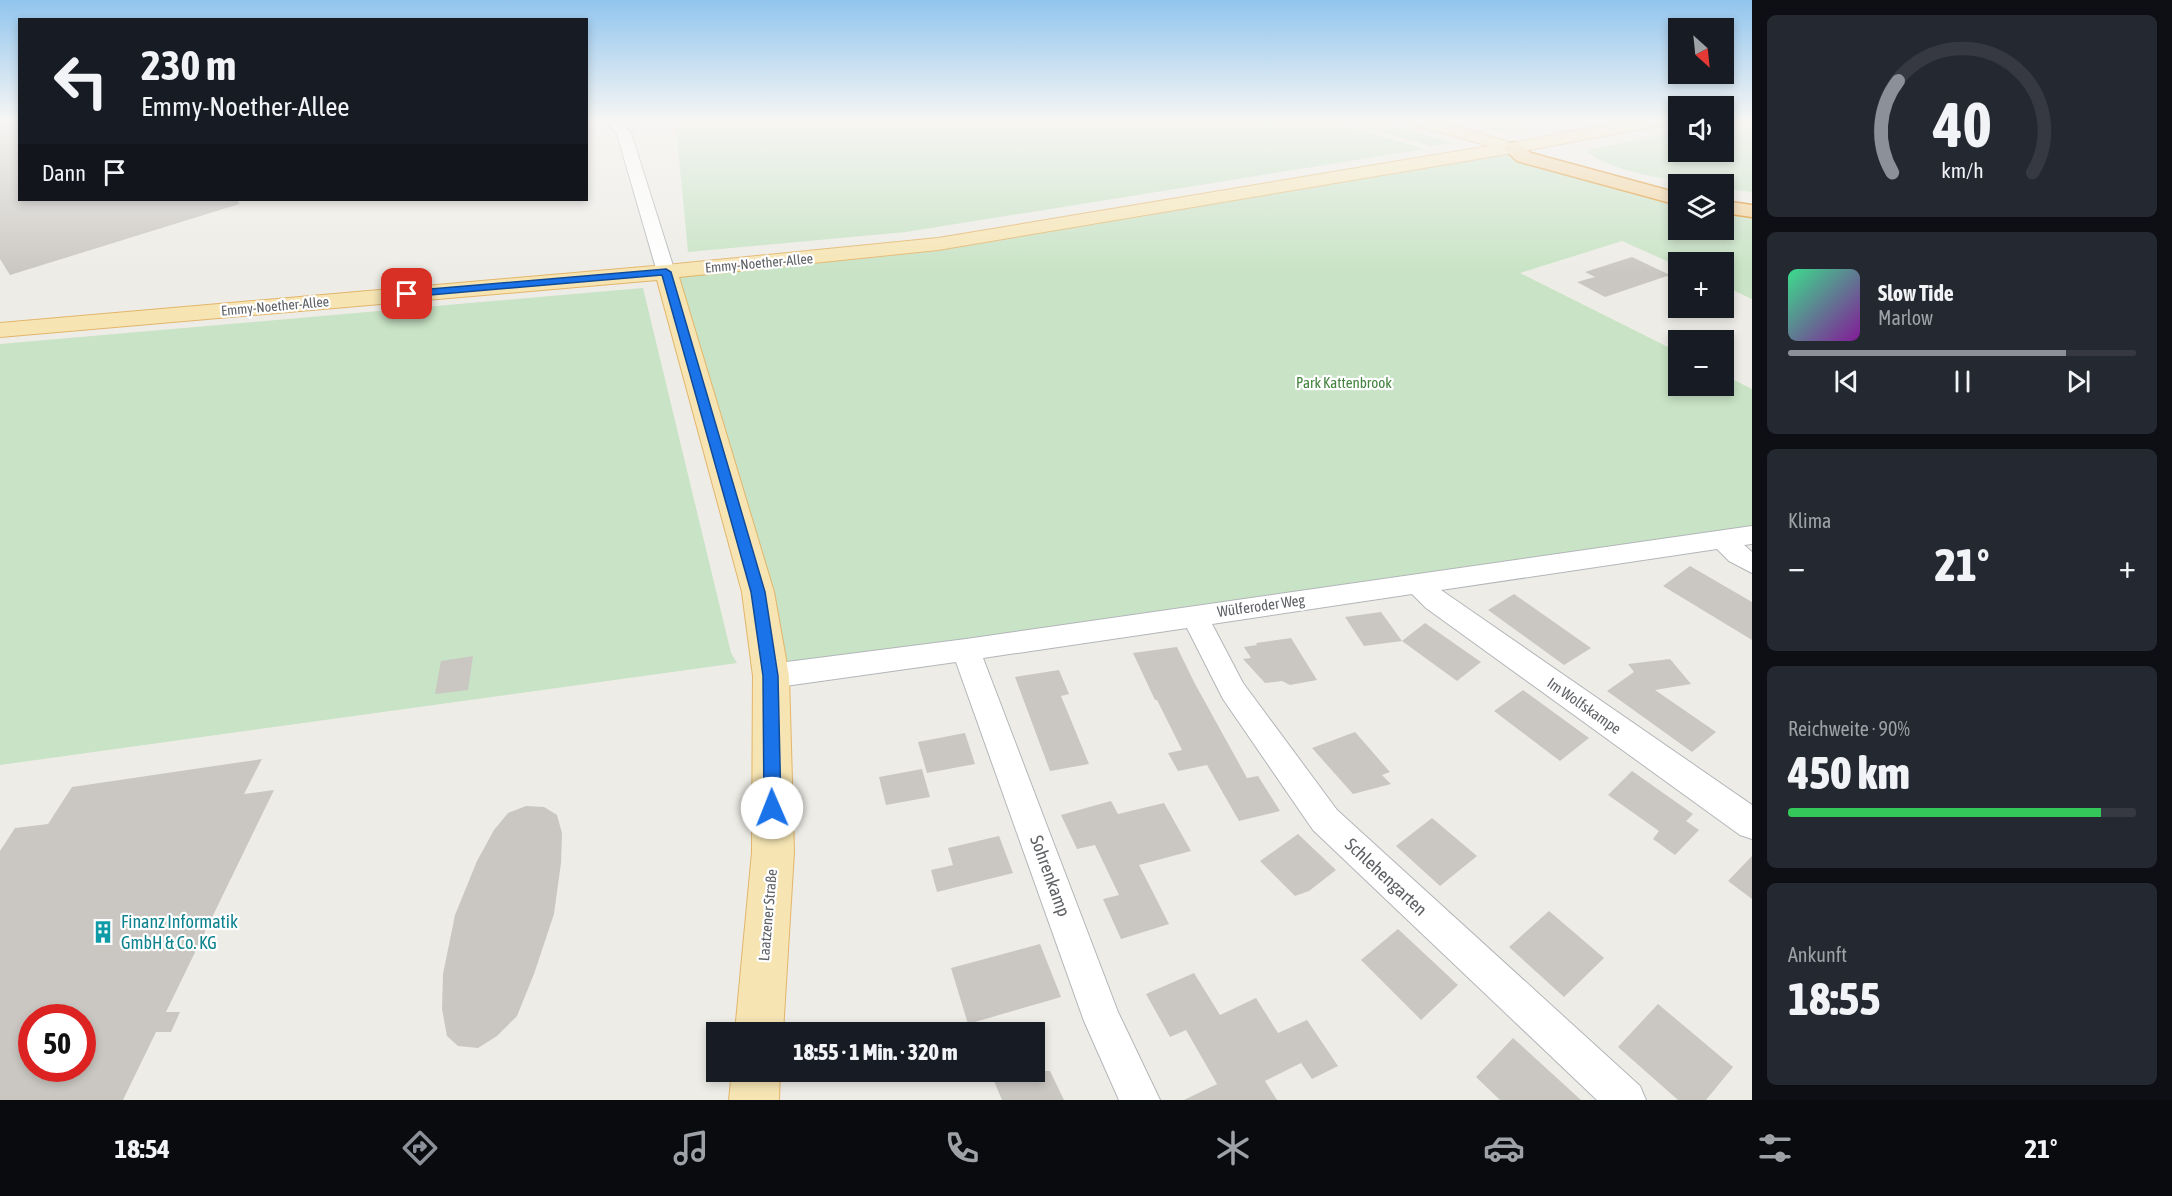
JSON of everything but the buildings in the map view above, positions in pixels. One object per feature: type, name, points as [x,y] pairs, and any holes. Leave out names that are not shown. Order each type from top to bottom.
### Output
[{"type":"highway","points":[[1577,171],[1668,196]]},
{"type":"highway","points":[[1617,171],[1668,185]]},
{"type":"highway","points":[[1734,197],[1752,199]]},
{"type":"highway","points":[[1734,208],[1752,211]]},
{"type":"main road","name":"Emmy-Noether-Allee","points":[[0,330],[666,272],[938,244],[1373,171]]},
{"type":"main road","name":"Laatzener Straße","points":[[666,272],[758,592],[771,676],[773,852],[760,1022]]},
{"type":"main road","points":[[754,1100],[755,1082]]},
{"type":"street","points":[[636,171],[666,272]]},
{"type":"street","name":"Wülferoder Weg","points":[[771,676],[966,650],[1752,535]]},
{"type":"street","points":[[1723,539],[1738,555],[1752,564]]},
{"type":"street","name":"Im Wolfskampe","points":[[1418,584],[1435,601],[1752,824]]},
{"type":"street","name":"Schlehengarten","points":[[1194,615],[1233,691],[1325,820],[1626,1100]]},
{"type":"street","name":"Sohrenkamp","points":[[966,650],[1103,1021],[1140,1100]]},
{"type":"green space","points":[[680,171],[1285,171],[906,232],[688,252]]},
{"type":"green space","name":"Park Kattenbrook","points":[[1368,171],[1585,171],[1668,197],[1668,240],[1734,240],[1734,208],[1752,211],[1752,299],[1734,291],[1734,252],[1668,252],[1668,262],[1622,241],[1520,273],[1668,347],[1668,396],[1734,396],[1734,380],[1752,389],[1752,529],[771,676],[666,272],[861,253]]},
{"type":"green space","points":[[1631,171],[1752,171],[1752,192],[1734,190],[1734,174],[1668,174],[1668,179]]},
{"type":"green space","points":[[643,288],[731,653],[737,663],[0,765],[0,344]]},
{"type":"place","name":"Finanz Informatik GmbH & Co. KG","points":[[103,932]]},
{"type":"route","points":[[407,294],[666,272],[758,592],[771,676],[772,808]]}]
